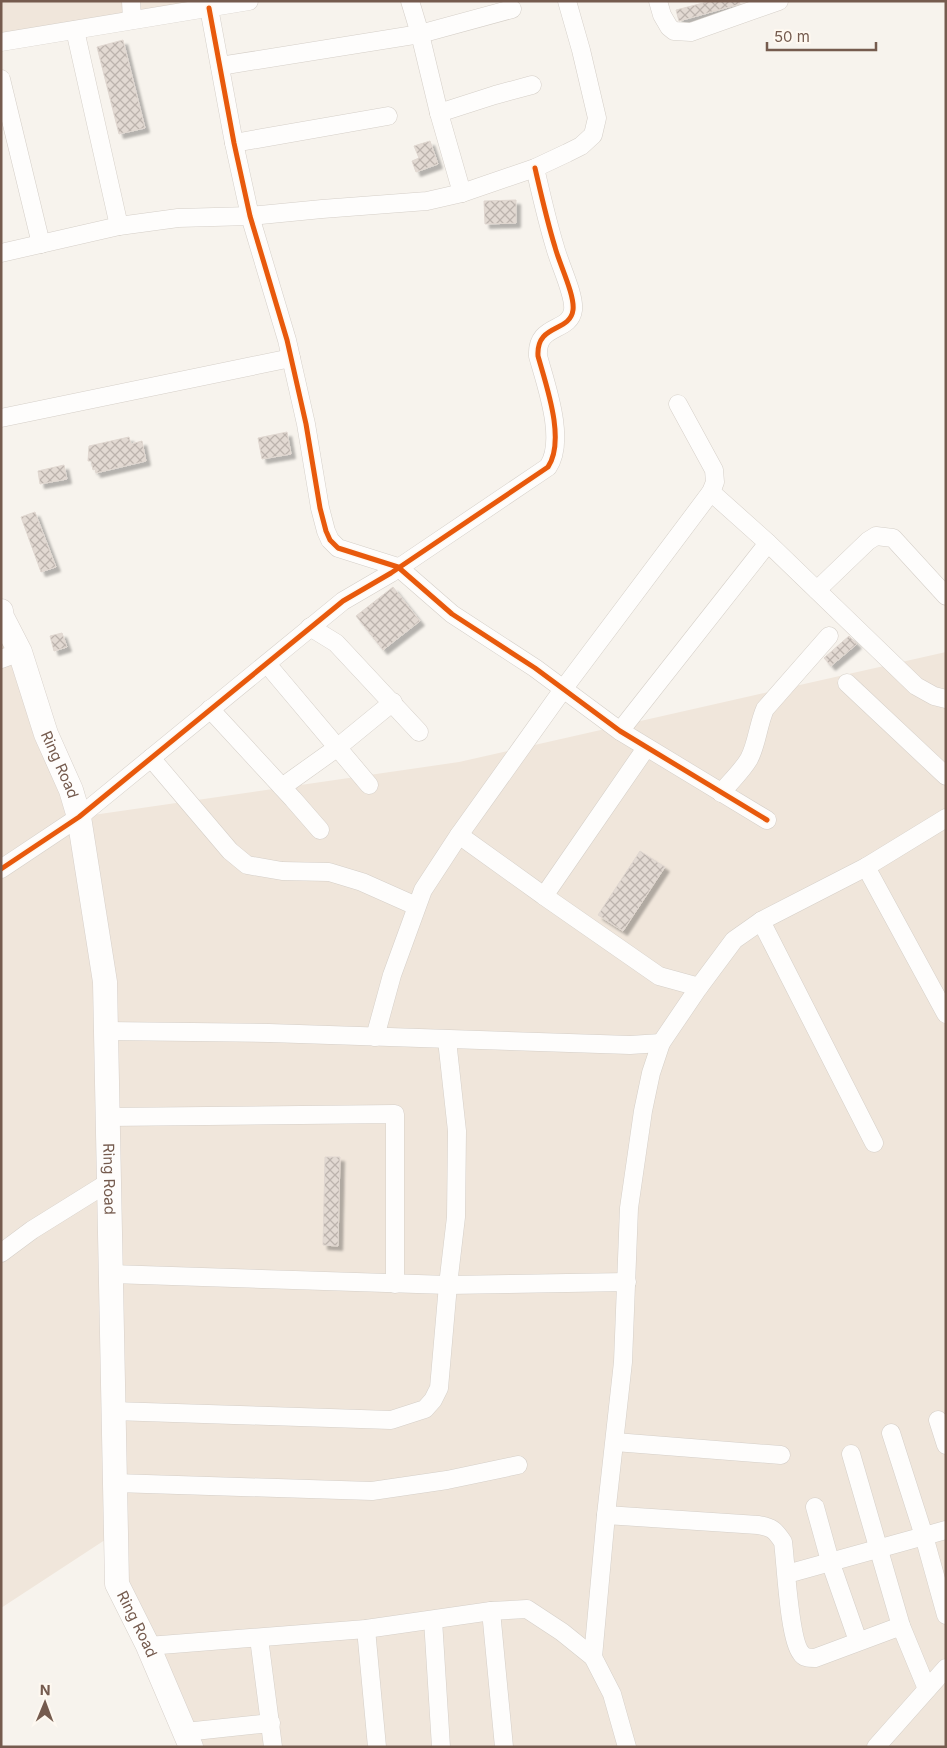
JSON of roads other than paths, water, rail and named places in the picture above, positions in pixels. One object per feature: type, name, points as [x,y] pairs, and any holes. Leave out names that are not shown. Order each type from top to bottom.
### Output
[{"type":"main road","name":"Ring Road","points":[[1,611],[11,656],[72,790],[79,817],[105,982],[117,1584],[148,1646],[188,1739]]},
{"type":"street","points":[[131,1],[132,20]]},
{"type":"street","points":[[1,42],[249,1]]},
{"type":"street","points":[[410,1],[420,34],[438,113],[462,193]]},
{"type":"street","points":[[1,253],[118,226],[178,218],[250,216],[427,201],[462,193],[535,168],[580,146],[592,135],[596,126],[597,118],[567,1]]},
{"type":"street","points":[[658,1],[662,15],[669,27],[674,31],[691,32],[779,1]]},
{"type":"street","points":[[209,8],[234,143],[250,216],[287,340],[306,424],[320,508],[330,540],[338,548],[398,567],[452,614],[564,688],[620,731],[767,820]]},
{"type":"street","points":[[220,66],[420,34],[512,9]]},
{"type":"street","points":[[75,30],[118,226]]},
{"type":"street","points":[[1,78],[41,244]]},
{"type":"street","points":[[438,113],[494,94],[532,85]]},
{"type":"street","points":[[234,143],[388,116]]},
{"type":"street","points":[[1,869],[79,817],[343,601],[377,582],[548,467],[555,447],[555,432],[538,356],[538,347],[541,338],[567,320],[571,315],[573,304],[554,247],[535,168]]},
{"type":"street","points":[[1,418],[291,358]]},
{"type":"street","points":[[376,1038],[392,975],[423,890],[459,835],[564,688],[711,492],[714,482],[714,470],[678,404]]},
{"type":"street","points":[[711,492],[768,543],[916,686],[934,696],[946,699]]},
{"type":"street","points":[[817,590],[868,541],[876,536],[893,538],[946,596]]},
{"type":"street","points":[[620,731],[768,543]]},
{"type":"street","points":[[310,628],[336,643],[419,732]]},
{"type":"street","points":[[721,793],[749,759],[759,722],[765,709],[829,636]]},
{"type":"street","points":[[267,664],[370,785]]},
{"type":"street","points":[[847,683],[946,776]]},
{"type":"street","points":[[282,787],[338,747],[393,702]]},
{"type":"street","points":[[210,709],[320,830]]},
{"type":"street","points":[[544,896],[646,748]]},
{"type":"street","points":[[151,758],[230,851],[247,865],[282,871],[329,872],[362,882],[416,906]]},
{"type":"street","points":[[593,1658],[623,1362],[629,1208],[643,1111],[651,1073],[661,1043],[734,940],[761,921],[866,867],[946,818]]},
{"type":"street","points":[[459,835],[660,976],[699,987]]},
{"type":"street","points":[[866,867],[946,1014]]},
{"type":"street","points":[[761,921],[874,1143]]},
{"type":"street","points":[[106,1031],[270,1033],[630,1045],[661,1043]]},
{"type":"street","points":[[113,1410],[336,1420],[391,1420],[425,1409],[433,1400],[439,1388],[456,1216],[457,1131],[447,1040]]},
{"type":"street","points":[[108,1117],[395,1114],[395,1284]]},
{"type":"street","points":[[1,1253],[32,1230],[109,1182]]},
{"type":"street","points":[[111,1274],[448,1285],[627,1282]]},
{"type":"street","points":[[938,1420],[946,1445]]},
{"type":"street","points":[[891,1433],[924,1536],[946,1615]]},
{"type":"street","points":[[614,1442],[781,1455]]},
{"type":"street","points":[[851,1454],[901,1626],[927,1689]]},
{"type":"street","points":[[115,1483],[372,1491],[448,1480],[518,1465]]},
{"type":"street","points":[[815,1507],[830,1561],[858,1642]]},
{"type":"street","points":[[606,1515],[770,1527],[774,1529],[783,1542],[793,1639],[802,1655],[807,1658],[815,1658],[901,1626]]},
{"type":"street","points":[[787,1574],[946,1530]]},
{"type":"street","points":[[148,1646],[366,1629],[491,1611],[527,1609],[562,1632],[593,1658],[612,1694],[626,1747]]},
{"type":"street","points":[[491,1611],[504,1747]]},
{"type":"street","points":[[433,1620],[441,1747]]},
{"type":"street","points":[[366,1629],[377,1747]]},
{"type":"street","points":[[259,1638],[273,1747]]},
{"type":"street","points":[[876,1747],[946,1668]]},
{"type":"street","points":[[188,1739],[271,1723]]}]
